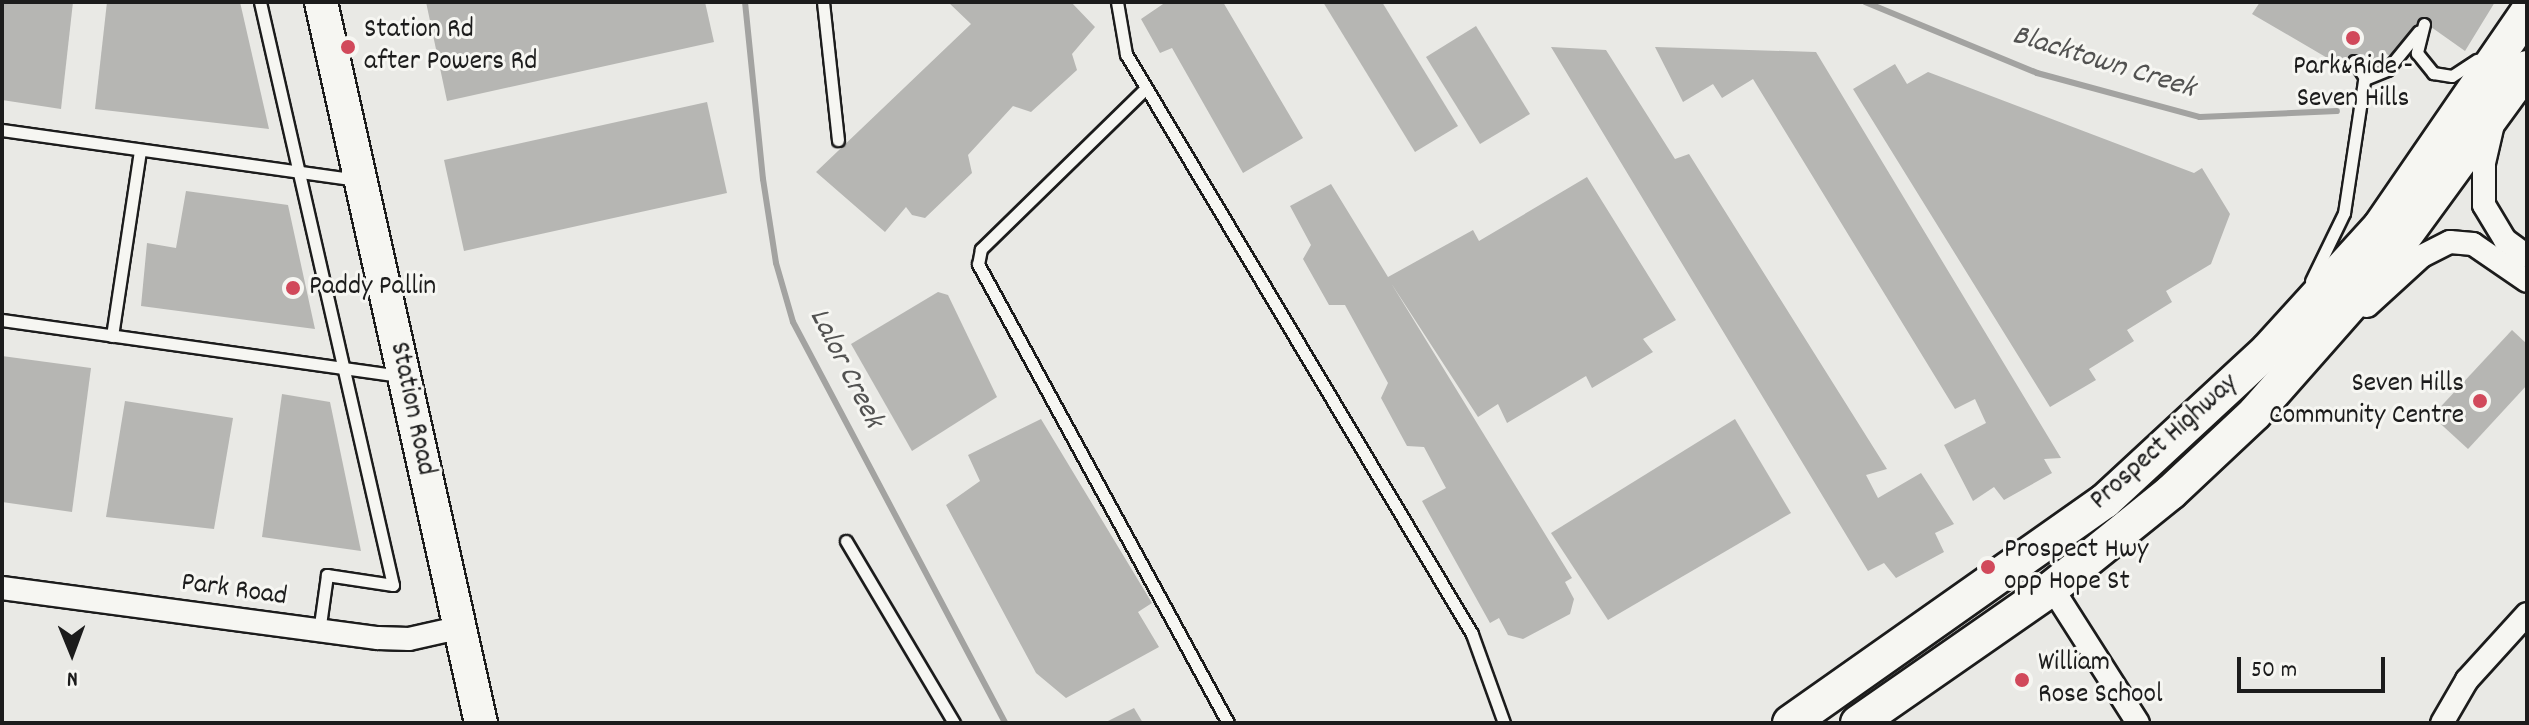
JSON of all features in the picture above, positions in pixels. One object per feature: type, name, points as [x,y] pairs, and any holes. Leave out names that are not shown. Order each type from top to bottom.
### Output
[{"type":"main road","name":"Station Road","points":[[321,2],[481,723]]},
{"type":"main road","name":"Prospect Highway","points":[[1790,723],[2105,501],[2268,350],[2380,227],[2527,10]]},
{"type":"main road","name":"Prospect Highway","points":[[1858,723],[2052,588],[2171,492],[2307,360],[2495,119],[2527,68]]},
{"type":"street","points":[[2495,119],[2484,162],[2484,205],[2505,240],[2527,256]]},
{"type":"street","points":[[2307,360],[2441,244],[2473,244],[2527,281]]},
{"type":"street","name":"Park Road","points":[[2,588],[319,632],[409,639],[458,628]]},
{"type":"street","points":[[2052,588],[2138,723]]},
{"type":"street","points":[[2442,723],[2467,680],[2527,614]]},
{"type":"lane","points":[[260,2],[393,585],[327,575],[319,632]]},
{"type":"lane","points":[[823,2],[838,140]]},
{"type":"lane","points":[[1117,2],[1119,35],[1146,88],[1472,634],[1504,723]]},
{"type":"lane","points":[[2365,73],[2387,70],[2424,24],[2416,47],[2421,62],[2433,73],[2452,76],[2469,69],[2527,10]]},
{"type":"lane","points":[[2354,61],[2365,73]]},
{"type":"lane","points":[[2268,350],[2321,265],[2344,213],[2365,73]]},
{"type":"lane","points":[[1146,88],[981,249],[978,264],[1228,723]]},
{"type":"lane","points":[[2,130],[361,181]]},
{"type":"lane","points":[[112,336],[140,150]]},
{"type":"lane","points":[[2,320],[405,377]]},
{"type":"lane","points":[[846,541],[954,723]]},
{"type":"building","points":[[2,2],[73,2],[61,109],[2,100]]},
{"type":"building","points":[[107,2],[240,2],[269,129],[95,109]]},
{"type":"building","points":[[426,2],[705,2],[714,42],[447,101]]},
{"type":"building","points":[[948,2],[1071,2],[1095,27],[1072,54],[1077,70],[1031,112],[1013,106],[968,155],[972,173],[925,218],[912,215],[906,207],[885,232],[816,172],[971,24]]},
{"type":"building","points":[[1166,2],[1223,2],[1303,138],[1243,173],[1172,48],[1160,53],[1141,19]]},
{"type":"building","points":[[1323,2],[1382,2],[1458,126],[1415,152]]},
{"type":"building","name":"Park&Ride - Seven Hills","points":[[2260,2],[2495,2],[2465,51],[2424,22],[2398,61],[2385,53],[2372,72],[2348,56],[2341,66],[2252,14]]},
{"type":"building","points":[[1476,26],[1530,114],[1480,144],[1426,57]]},
{"type":"building","points":[[1551,47],[1606,50],[1675,159],[1689,154],[1887,469],[1866,475],[1878,498],[1921,473],[1954,524],[1935,533],[1944,552],[1896,578],[1884,563],[1868,571]]},
{"type":"building","points":[[1655,47],[1816,52],[2061,458],[2044,459],[2052,473],[2004,500],[1994,487],[1973,501],[1944,445],[1986,423],[1975,399],[1955,409],[1753,79],[1722,98],[1713,84],[1683,102]]},
{"type":"building","points":[[1895,64],[1907,84],[1928,72],[2194,173],[2202,168],[2230,214],[2211,264],[2166,291],[2172,302],[2127,330],[2134,341],[2089,369],[2096,380],[2050,407],[1853,89]]},
{"type":"building","points":[[707,102],[727,193],[464,251],[444,160]]},
{"type":"building","points":[[1587,177],[1676,320],[1643,339],[1653,352],[1592,388],[1586,376],[1507,423],[1498,404],[1478,417],[1391,283],[1572,578],[1565,582],[1574,599],[1570,614],[1523,639],[1508,635],[1499,618],[1490,623],[1422,501],[1446,488],[1424,447],[1407,446],[1381,398],[1388,383],[1345,305],[1329,305],[1303,259],[1311,245],[1290,206],[1331,184],[1388,277],[1473,230],[1479,241]]},
{"type":"building","points":[[186,191],[288,205],[315,329],[141,306],[147,243],[176,248]]},
{"type":"building","points":[[938,292],[948,295],[997,397],[912,451],[851,344]]},
{"type":"building","name":"Seven Hills Community Centre","points":[[2512,330],[2527,344],[2527,385],[2468,449],[2432,416]]},
{"type":"building","points":[[2,356],[91,368],[72,512],[2,502]]},
{"type":"building","points":[[282,394],[330,402],[361,551],[262,537]]},
{"type":"building","points":[[125,401],[233,418],[214,529],[106,517]]},
{"type":"building","points":[[1041,419],[1152,603],[1138,612],[1159,647],[1066,698],[1036,673],[946,505],[980,481],[968,455]]},
{"type":"building","points":[[1735,419],[1791,513],[1608,620],[1551,533]]},
{"type":"building","points":[[1134,708],[1143,723],[1104,723]]},
{"type":"waterway","name":"Lalor Creek","points":[[745,2],[763,179],[776,263],[793,322],[1005,723]]},
{"type":"waterway","name":"Blacktown Creek","points":[[1865,2],[2037,73],[2200,117],[2337,111]]},
{"type":"place","name":"Park&Ride - Seven Hills","points":[[2353,38]]},
{"type":"place","name":"Station Rd after Powers Rd","points":[[348,47]]},
{"type":"place","name":"Paddy Pallin","points":[[293,288]]},
{"type":"place","name":"Seven Hills Community Centre","points":[[2480,401]]},
{"type":"place","name":"Prospect Hwy opp Hope St","points":[[1988,567]]},
{"type":"place","name":"William Rose School","points":[[2022,680]]}]
